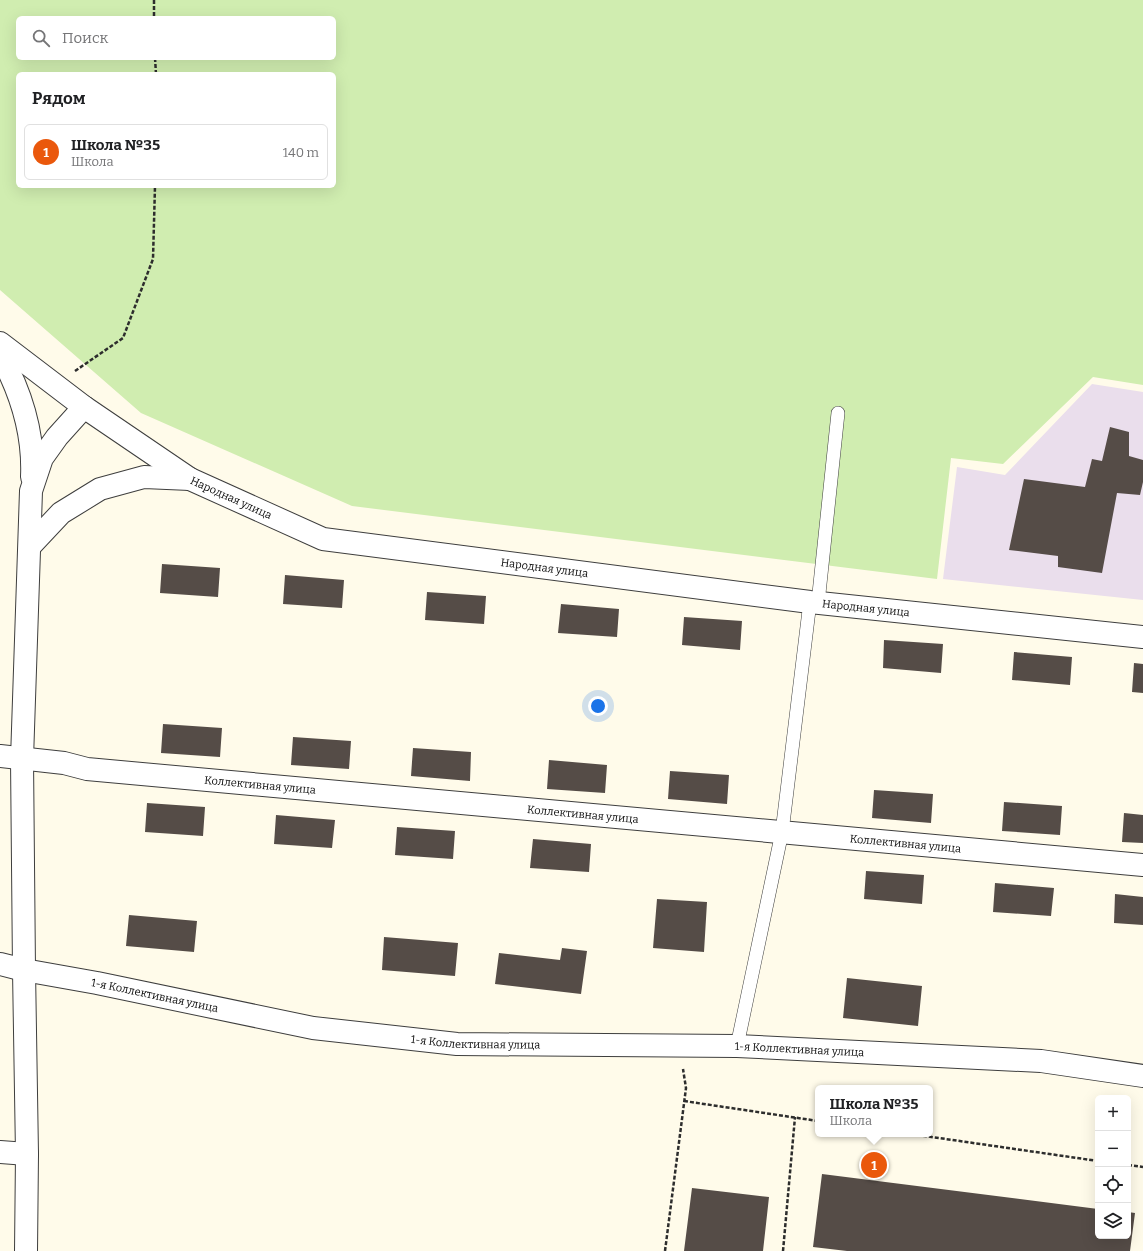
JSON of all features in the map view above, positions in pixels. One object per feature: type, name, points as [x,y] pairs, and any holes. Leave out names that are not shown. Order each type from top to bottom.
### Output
[{"type":"street","name":"Народная улица","points":[[0,343],[84,406],[190,478],[323,539],[814,603],[1143,637]]},
{"type":"street","points":[[0,354],[9,371],[24,409],[31,450],[30,546],[22,758],[27,1154],[26,1251]]},
{"type":"street","points":[[31,491],[42,458],[57,437],[84,406]]},
{"type":"street","points":[[30,546],[61,513],[100,489],[144,477],[190,478]]},
{"type":"street","name":"Коллективная улица","points":[[0,756],[64,763],[87,769],[1143,865]]},
{"type":"street","name":"1-я Коллективная улица","points":[[0,964],[313,1028],[457,1044],[737,1046],[1041,1061],[1143,1076]]},
{"type":"street","points":[[0,1152],[27,1154]]},
{"type":"lane","points":[[737,1046],[782,832],[814,603],[838,413]]},
{"type":"path","points":[[154,0],[154,16]]},
{"type":"path","points":[[155,60],[156,72]]},
{"type":"path","points":[[55,385],[123,338],[153,259],[155,188]]},
{"type":"path","points":[[665,1251],[686,1088],[679,1045]]},
{"type":"path","points":[[684,1101],[815,1120]]},
{"type":"path","points":[[784,1251],[794,1117]]},
{"type":"path","points":[[932,1137],[1095,1161]]},
{"type":"path","points":[[1131,1165],[1143,1167]]},
{"type":"shaded area","points":[[1092,384],[1143,392],[1143,600],[943,579],[957,467],[1005,475]]},
{"type":"green space","points":[[0,0],[1143,0],[1143,385],[1093,377],[1003,464],[951,458],[937,579],[352,506],[141,413],[0,290]]},
{"type":"building","points":[[1110,427],[1129,432],[1129,456],[1143,460],[1143,482],[1140,495],[1117,493],[1102,573],[1058,567],[1058,556],[1009,550],[1024,479],[1085,487],[1092,459],[1102,461]]},
{"type":"building","points":[[162,564],[220,568],[218,597],[160,593]]},
{"type":"building","points":[[285,575],[344,580],[342,608],[283,604]]},
{"type":"building","points":[[427,592],[486,596],[484,624],[425,620]]},
{"type":"building","points":[[561,604],[619,609],[617,637],[558,633]]},
{"type":"building","points":[[684,617],[742,621],[740,650],[682,645]]},
{"type":"building","points":[[884,640],[943,644],[941,673],[883,668]]},
{"type":"building","points":[[1014,652],[1072,657],[1070,685],[1012,680]]},
{"type":"building","points":[[1134,663],[1143,664],[1143,693],[1132,692]]},
{"type":"building","points":[[163,724],[222,728],[220,757],[161,753]]},
{"type":"building","points":[[293,737],[351,741],[349,769],[291,765]]},
{"type":"building","points":[[413,748],[471,752],[470,781],[411,776]]},
{"type":"building","points":[[549,760],[607,765],[605,793],[547,789]]},
{"type":"building","points":[[670,771],[729,775],[727,804],[668,799]]},
{"type":"building","points":[[874,790],[933,794],[931,823],[872,818]]},
{"type":"building","points":[[1004,802],[1062,806],[1060,835],[1002,831]]},
{"type":"building","points":[[147,803],[205,807],[203,836],[145,832]]},
{"type":"building","points":[[1124,813],[1143,815],[1143,843],[1122,842]]},
{"type":"building","points":[[276,815],[335,820],[332,848],[274,844]]},
{"type":"building","points":[[397,827],[455,831],[453,859],[395,855]]},
{"type":"building","points":[[533,839],[591,844],[589,872],[530,868]]},
{"type":"building","points":[[866,871],[924,875],[922,904],[864,899]]},
{"type":"building","points":[[995,883],[1054,888],[1051,916],[993,912]]},
{"type":"building","points":[[1115,894],[1143,897],[1143,925],[1114,923]]},
{"type":"building","points":[[657,899],[707,902],[704,952],[653,948]]},
{"type":"building","points":[[129,915],[197,921],[194,952],[126,946]]},
{"type":"building","points":[[384,937],[458,943],[455,976],[382,970]]},
{"type":"building","points":[[562,948],[587,951],[581,994],[495,984],[499,953],[560,960]]},
{"type":"building","points":[[847,978],[922,986],[918,1026],[843,1018]]},
{"type":"building","points":[[822,1174],[1095,1209],[1095,1239],[1131,1239],[1131,1212],[1135,1213],[1130,1251],[847,1251],[813,1247]]},
{"type":"building","points":[[692,1188],[769,1197],[763,1251],[684,1251]]},
{"type":"place","name":"Школа №35","points":[[874,1165]]}]
